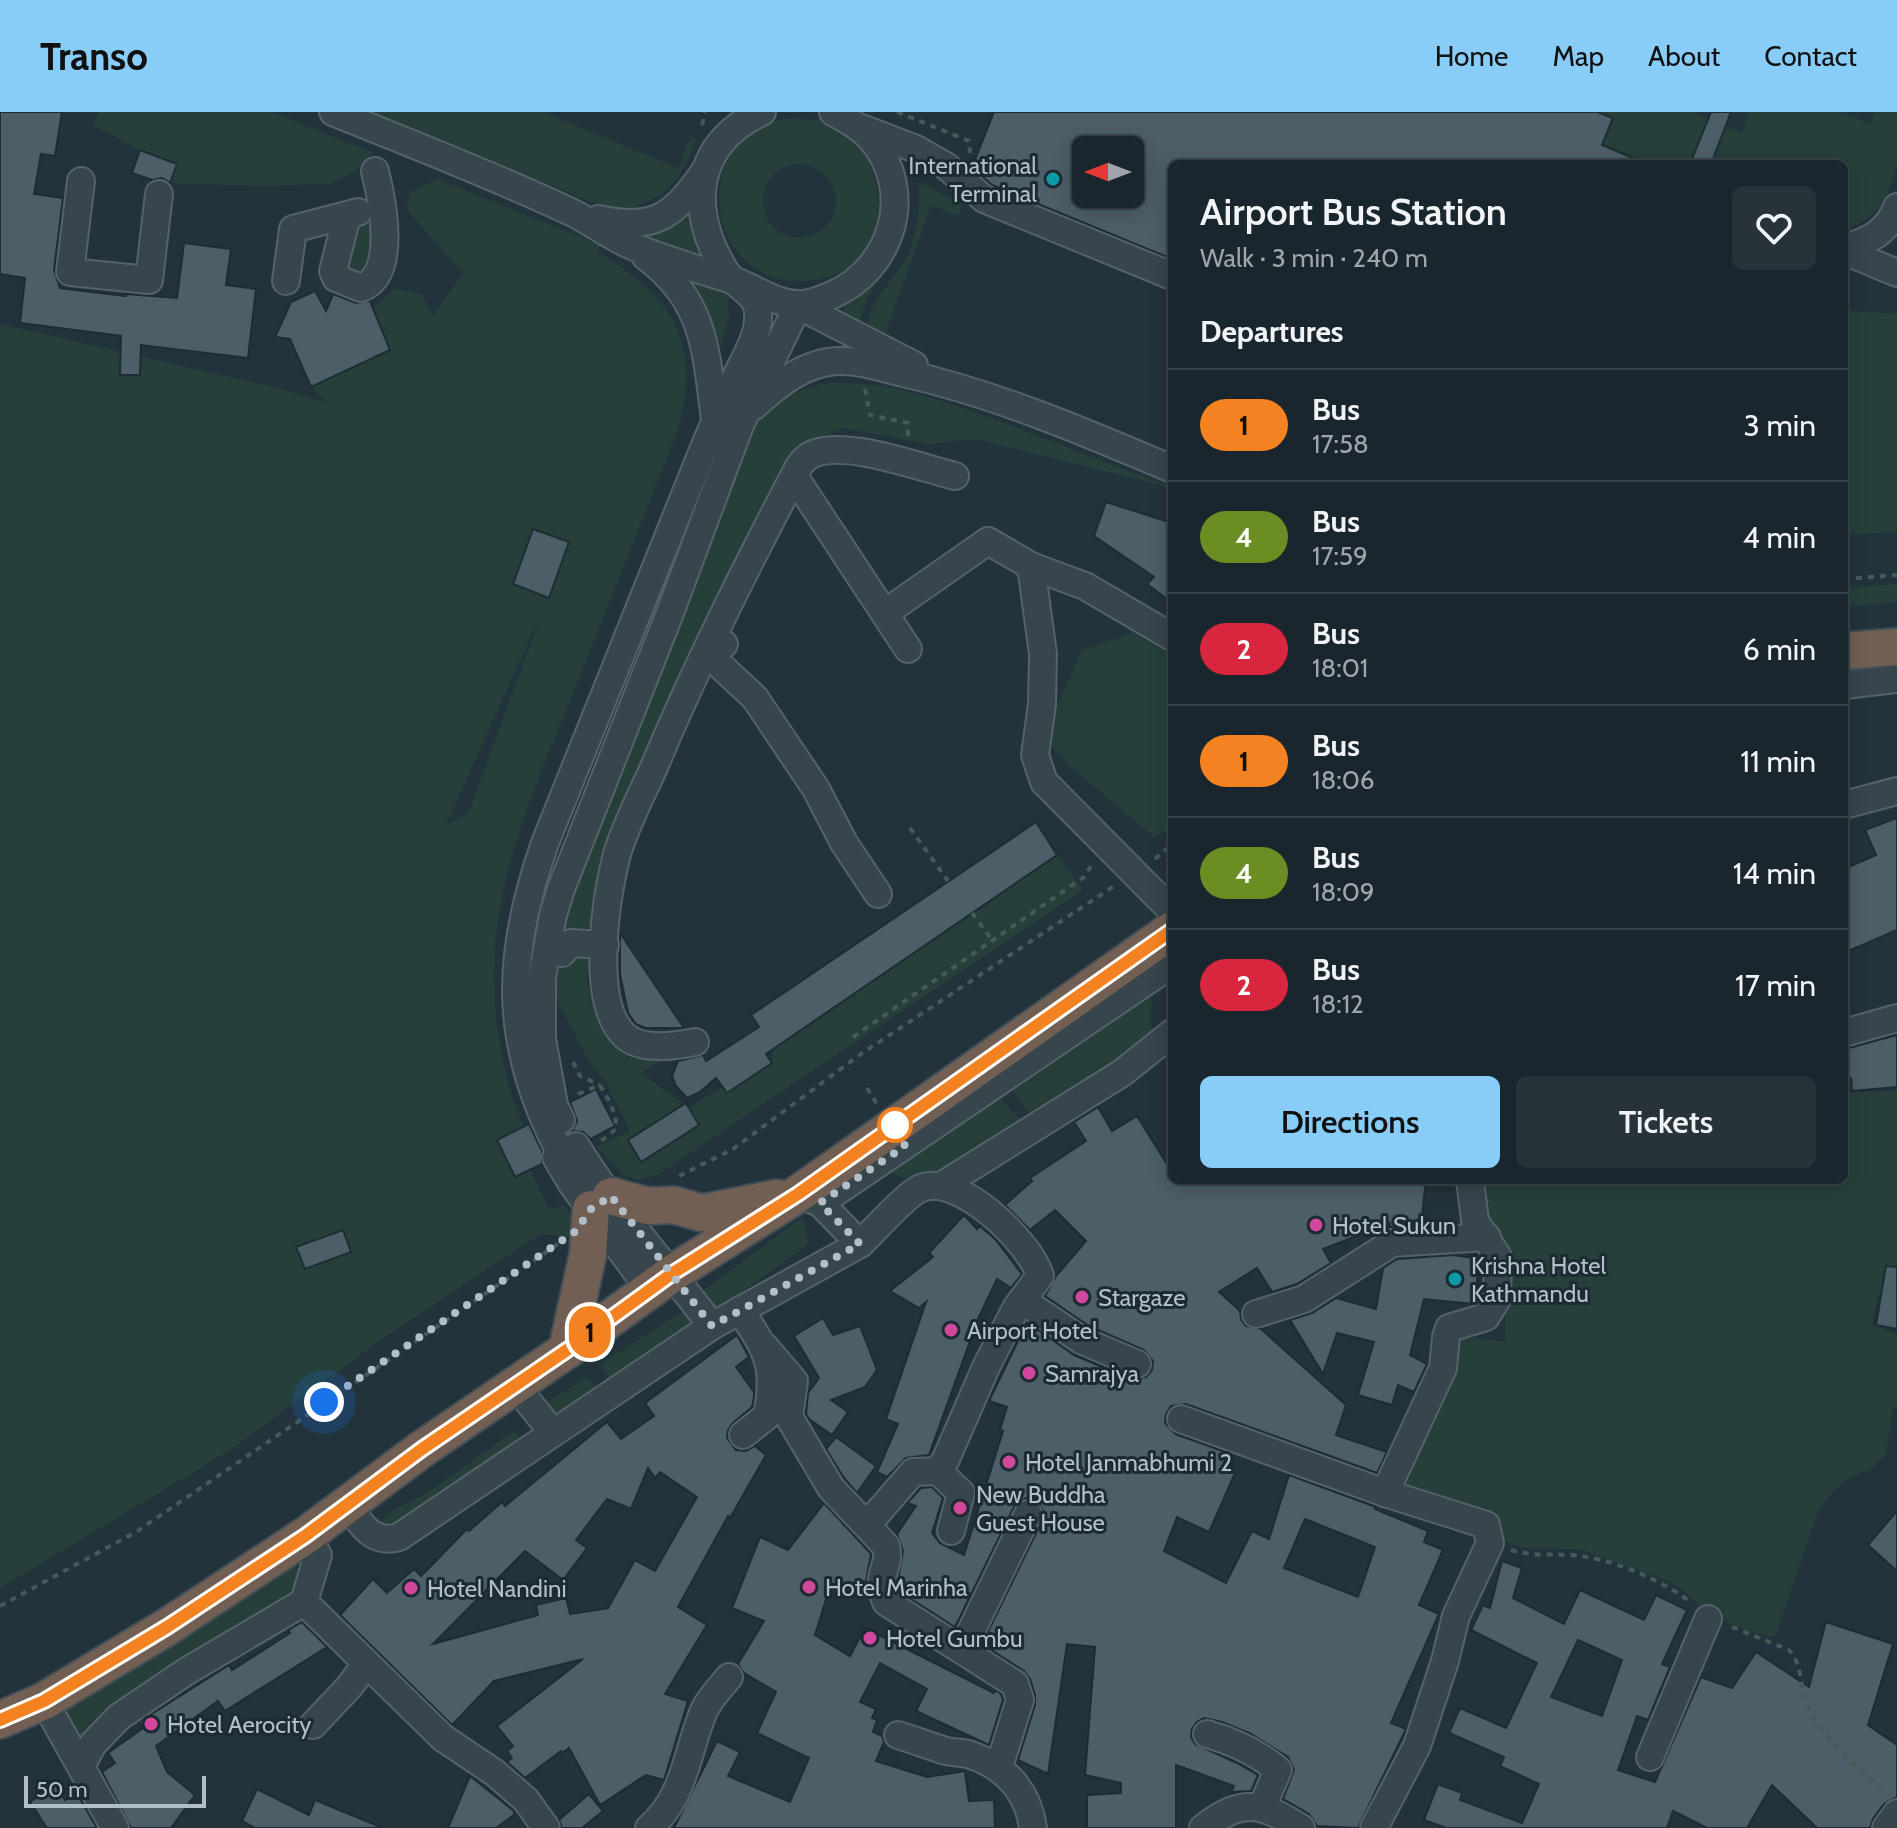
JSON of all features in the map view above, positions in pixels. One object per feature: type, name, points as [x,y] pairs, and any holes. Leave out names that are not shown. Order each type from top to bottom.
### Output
[{"type":"highway","points":[[1848,651],[1897,647]]},
{"type":"highway","points":[[0,1720],[44,1701],[167,1627],[305,1536],[422,1449],[661,1282],[809,1198],[1168,933]]},
{"type":"highway","points":[[567,1350],[601,1203],[674,1205],[702,1213],[809,1198]]},
{"type":"street","points":[[333,112],[575,214],[629,245],[668,275],[691,304],[727,422]]},
{"type":"street","points":[[575,214],[620,224],[652,222],[677,207],[704,172],[717,147],[724,122],[722,112]]},
{"type":"street","points":[[717,147],[736,127],[762,112]]},
{"type":"street","points":[[833,112],[857,126],[916,149],[946,166],[984,199],[1168,274]]},
{"type":"street","points":[[727,422],[801,304],[827,297],[861,278],[882,253],[893,225],[895,206],[891,173],[874,142],[857,126]]},
{"type":"street","points":[[704,172],[702,209],[711,241],[731,279],[756,299],[759,309],[757,329],[727,422],[545,843],[525,908],[516,963],[519,1034],[527,1077],[537,1107],[564,1145],[593,1174],[601,1203],[661,1282],[712,1326]]},
{"type":"street","points":[[81,181],[70,272],[149,280],[159,194]]},
{"type":"street","points":[[286,281],[293,229],[365,209],[378,182],[384,254],[378,275],[369,285],[361,288],[336,278],[333,271],[347,216]]},
{"type":"street","points":[[1848,248],[1878,235],[1892,220],[1897,207]]},
{"type":"street","points":[[629,245],[731,279],[770,298],[801,304],[952,384],[1168,467]]},
{"type":"street","points":[[1848,252],[1897,273]]},
{"type":"street","points":[[727,422],[751,409],[774,388],[820,363],[861,363],[952,384]]},
{"type":"street","points":[[695,1042],[674,1046],[639,1043],[626,1038],[612,1020],[606,1001],[605,945],[618,853],[689,684],[794,476],[809,456],[828,450],[852,450],[955,476]]},
{"type":"street","points":[[794,476],[908,649]]},
{"type":"street","points":[[885,613],[988,541],[1031,566],[1085,586],[1168,635]]},
{"type":"street","points":[[1031,566],[1043,654],[1042,704],[1035,755],[1038,770],[1044,782],[1168,907]]},
{"type":"street","points":[[724,644],[709,655],[755,698],[816,789],[844,843],[878,894]]},
{"type":"street","points":[[1848,685],[1897,679]]},
{"type":"street","points":[[1848,804],[1897,791]]},
{"type":"street","points":[[562,953],[571,943],[605,945]]},
{"type":"street","points":[[860,1244],[809,1198],[1168,967]]},
{"type":"street","points":[[1848,1032],[1897,1018]]},
{"type":"street","points":[[941,1186],[1122,1073],[1168,1036]]},
{"type":"street","points":[[1385,1493],[1443,1368],[1449,1328],[1486,1317],[1497,1299],[1498,1257],[1475,1221],[1470,1184]]},
{"type":"street","points":[[348,1505],[359,1522],[376,1537],[387,1541],[399,1537],[712,1326],[860,1244],[918,1189],[941,1186],[959,1191],[1001,1221],[1037,1266],[1040,1276],[1022,1300],[986,1367],[938,1471]]},
{"type":"street","points":[[1256,1314],[1304,1299],[1392,1243],[1487,1237]]},
{"type":"street","points":[[1022,1300],[1081,1340],[1137,1364]]},
{"type":"street","points":[[740,1310],[765,1347],[794,1381],[789,1417],[831,1488],[886,1546],[888,1554],[880,1580],[886,1602],[1015,1684],[1019,1691],[1020,1700],[999,1767]]},
{"type":"street","points":[[743,1435],[767,1416],[771,1383],[765,1347]]},
{"type":"street","points":[[515,1385],[553,1433]]},
{"type":"street","points":[[1181,1419],[1385,1493],[1486,1525],[1490,1543],[1456,1616],[1417,1746],[1374,1828]]},
{"type":"street","points":[[867,1525],[913,1472],[938,1471],[961,1493],[951,1531]]},
{"type":"street","points":[[962,1650],[1028,1514]]},
{"type":"street","points":[[81,1766],[93,1744],[119,1717],[187,1671],[304,1602],[318,1555],[305,1536]]},
{"type":"street","points":[[304,1602],[443,1738],[495,1773],[526,1800],[546,1828]]},
{"type":"street","points":[[1650,1757],[1708,1619]]},
{"type":"street","points":[[313,1725],[366,1664]]},
{"type":"street","points":[[649,1828],[665,1814],[672,1801],[704,1710],[729,1677]]},
{"type":"street","points":[[44,1701],[115,1828]]},
{"type":"street","points":[[1207,1734],[1227,1740],[1278,1770],[1254,1808]]},
{"type":"street","points":[[898,1735],[949,1752],[968,1753],[999,1767],[1020,1789],[1031,1811],[1033,1828]]},
{"type":"street","points":[[1203,1828],[1226,1810],[1254,1808],[1301,1828]]},
{"type":"street","points":[[1886,1828],[1897,1813]]},
{"type":"path","points":[[865,387],[870,415],[908,423]]},
{"type":"path","points":[[1848,579],[1897,575]]},
{"type":"path","points":[[910,828],[948,881]]},
{"type":"path","points":[[677,1177],[733,1149],[861,1054],[1133,874],[1168,847]]},
{"type":"path","points":[[853,1037],[1084,877],[1093,861],[1112,852]]},
{"type":"path","points":[[972,913],[993,941]]},
{"type":"path","points":[[0,1606],[136,1532],[576,1231],[601,1203]]},
{"type":"green space","points":[[99,112],[272,112],[371,152],[352,173],[330,184],[180,184],[171,182],[177,164],[140,150],[92,125]]},
{"type":"green space","points":[[372,112],[543,112],[678,168],[691,136],[696,139],[671,186],[621,214]]},
{"type":"green space","points":[[1597,112],[1694,112],[1741,133],[1750,112],[1841,112],[1870,124],[1876,112],[1897,112],[1897,163],[1880,205],[1864,221],[1848,227],[1848,160],[1706,160],[1695,152],[1692,160],[1638,160],[1602,145],[1612,118]]},
{"type":"green space","points":[[794,118],[825,123],[855,143],[869,164],[877,188],[878,212],[872,236],[860,256],[841,271],[815,280],[777,278],[748,263],[729,238],[720,208],[721,177],[734,149],[758,128]],"holes":[[[803,164],[829,179],[833,188],[836,197],[833,216],[827,225],[814,234],[788,236],[775,229],[767,217],[765,189],[772,177],[785,167]]]},
{"type":"green space","points":[[437,179],[600,245],[598,252],[645,286],[662,304],[682,344],[686,368],[679,427],[543,766],[512,855],[501,901],[495,947],[494,995],[500,1045],[509,1086],[524,1126],[497,1141],[515,1177],[530,1170],[549,1209],[565,1205],[584,1239],[541,1234],[382,1339],[226,1453],[0,1588],[0,324],[278,388],[327,403],[311,387],[390,350],[373,308],[395,289],[422,294],[433,316],[463,273],[406,209],[410,192]],"holes":[[[542,613],[468,814],[446,825]]]},
{"type":"green space","points":[[919,182],[962,204],[959,216],[931,205],[885,335],[867,327],[874,304],[910,250],[919,207]]},
{"type":"green space","points":[[910,192],[904,238],[891,264],[868,297],[860,323],[845,315],[843,305],[884,271],[898,247],[905,221],[907,193]]},
{"type":"green space","points":[[690,210],[709,264],[641,236]]},
{"type":"green space","points":[[357,224],[368,225],[372,230],[375,258],[358,282],[338,259]]},
{"type":"green space","points":[[686,278],[728,292],[729,318],[721,345],[702,301]]},
{"type":"green space","points":[[1848,310],[1897,314],[1897,532],[1848,535]]},
{"type":"green space","points":[[828,383],[848,383],[888,388],[945,402],[1168,487],[976,439],[929,444],[843,428],[832,433],[832,438],[812,441],[648,760],[596,889],[590,923],[585,929],[565,927],[568,893],[751,430],[776,404],[805,389]]},
{"type":"green space","points":[[1897,584],[1897,602],[1848,607],[1848,588]]},
{"type":"green space","points":[[1133,633],[1168,653],[1168,829],[1155,838],[1070,766],[1049,743],[1051,720],[1082,650]]},
{"type":"green space","points":[[1057,855],[1083,890],[656,1176],[637,1180],[622,1174],[597,1146],[630,1131],[606,1083],[589,1061],[558,1003],[556,980],[559,960],[578,955],[590,962],[587,979],[591,1002],[604,1027],[625,1047],[628,1058],[657,1053],[659,1062],[641,1073],[689,1108],[723,1087],[727,1093],[772,1064],[773,1049]]},
{"type":"green space","points":[[1146,989],[1152,1001],[1150,1022],[1156,1043],[1037,1121],[1006,1084]]},
{"type":"green space","points":[[993,1091],[1027,1127],[942,1177],[904,1178],[895,1175],[889,1168]]},
{"type":"green space","points":[[1897,1091],[1897,1299],[1878,1295],[1872,1324],[1897,1335],[1897,1408],[1893,1408],[1886,1454],[1872,1468],[1850,1478],[1832,1492],[1818,1512],[1775,1637],[1749,1632],[1708,1614],[1672,1582],[1582,1550],[1521,1547],[1502,1541],[1407,1488],[1405,1480],[1457,1336],[1506,1342],[1502,1238],[1481,1218],[1477,1184],[1848,1184],[1848,1092]]},
{"type":"green space","points":[[803,1217],[809,1244],[715,1311],[701,1292]]},
{"type":"green space","points":[[684,1310],[700,1335],[616,1391],[601,1364]]},
{"type":"green space","points":[[587,1377],[597,1389],[561,1424],[543,1405]]},
{"type":"green space","points":[[514,1431],[523,1443],[395,1535],[379,1523],[391,1512],[427,1493]]},
{"type":"green space","points":[[294,1561],[298,1569],[298,1593],[78,1759],[59,1711]]},
{"type":"building","points":[[0,112],[62,112],[55,156],[41,154],[34,194],[63,198],[54,270],[60,288],[177,298],[184,243],[231,249],[226,285],[256,289],[248,358],[141,345],[140,375],[120,375],[121,336],[20,323],[25,278],[0,274]]},
{"type":"building","name":"International Terminal","points":[[994,112],[1597,112],[1613,118],[1602,145],[1638,160],[1168,160],[1168,257],[992,185],[972,167]]},
{"type":"building","points":[[1711,112],[1731,112],[1713,160],[1692,160]]},
{"type":"building","points":[[140,150],[177,164],[170,183],[162,178],[152,180],[132,173]]},
{"type":"building","points":[[315,291],[326,311],[333,294],[356,303],[370,301],[390,350],[311,387],[290,339],[275,337],[291,302]]},
{"type":"building","points":[[1106,502],[1168,522],[1168,600],[1147,584],[1154,577],[1094,536]]},
{"type":"building","points":[[533,529],[569,542],[549,598],[513,584]]},
{"type":"building","points":[[1897,818],[1897,930],[1848,951],[1848,867],[1876,855],[1865,830]]},
{"type":"building","points":[[1036,822],[1057,855],[766,1054],[772,1063],[727,1093],[716,1078],[700,1092],[687,1098],[676,1086],[672,1076],[678,1061],[703,1055],[706,1061],[759,1027],[751,1015]]},
{"type":"building","points":[[620,933],[684,1028],[645,1028],[636,1024],[628,1013],[620,974]]},
{"type":"building","points":[[1897,1035],[1897,1087],[1852,1091],[1851,1078],[1848,1078],[1849,1048]]},
{"type":"building","points":[[596,1089],[615,1126],[591,1139],[583,1132],[572,1131],[577,1121],[570,1102]]},
{"type":"building","points":[[686,1103],[699,1125],[641,1162],[628,1140]]},
{"type":"building","points":[[1098,1107],[1112,1131],[1137,1116],[1168,1166],[1168,1184],[1426,1184],[1421,1225],[1390,1227],[1390,1223],[1323,1249],[1331,1263],[1297,1284],[1272,1292],[1257,1268],[1219,1292],[1240,1311],[1246,1326],[1261,1329],[1346,1405],[1336,1435],[1387,1452],[1377,1473],[1186,1404],[1171,1406],[1165,1423],[1175,1434],[1228,1453],[1222,1468],[1235,1473],[1209,1532],[1177,1517],[1164,1551],[1226,1583],[1252,1531],[1269,1539],[1289,1475],[1376,1507],[1428,1531],[1424,1542],[1443,1550],[1419,1605],[1439,1614],[1391,1723],[1406,1729],[1358,1828],[1317,1826],[1309,1814],[1283,1799],[1294,1770],[1288,1757],[1251,1734],[1204,1718],[1192,1729],[1191,1737],[1195,1744],[1258,1775],[1251,1791],[1231,1792],[1234,1786],[1176,1765],[1176,1828],[1087,1828],[1087,1795],[1121,1793],[1121,1783],[1085,1775],[1095,1647],[1067,1644],[1048,1774],[1018,1760],[1035,1705],[1035,1695],[1024,1671],[982,1644],[1042,1521],[1044,1512],[1036,1500],[1026,1498],[1014,1507],[955,1627],[900,1592],[898,1579],[903,1551],[897,1534],[916,1506],[907,1503],[921,1488],[932,1487],[943,1498],[932,1533],[940,1543],[964,1555],[1003,1431],[1000,1430],[1007,1407],[989,1401],[1027,1322],[1074,1355],[1131,1379],[1146,1377],[1152,1370],[1153,1361],[1144,1350],[1089,1326],[1045,1296],[1056,1276],[1086,1241],[1055,1210],[1030,1230],[1005,1205],[1032,1181],[1030,1178],[1086,1141],[1074,1122]],"holes":[[[1305,1519],[1375,1547],[1358,1597],[1284,1568]]]},
{"type":"building","points":[[529,1124],[542,1151],[542,1164],[515,1177],[497,1140]]},
{"type":"building","points":[[964,1215],[977,1229],[980,1226],[996,1240],[1022,1274],[1011,1288],[997,1279],[978,1319],[929,1455],[906,1458],[887,1477],[877,1472],[898,1424],[886,1419],[926,1302],[919,1308],[890,1291],[933,1257],[929,1253]]},
{"type":"building","points":[[343,1230],[351,1252],[305,1269],[296,1247]]},
{"type":"building","points":[[1453,1255],[1480,1259],[1474,1304],[1424,1299],[1410,1355],[1427,1364],[1414,1392],[1398,1385],[1392,1405],[1358,1395],[1374,1342],[1337,1333],[1323,1374],[1290,1320],[1312,1313],[1336,1298],[1376,1309],[1383,1268],[1397,1259]]},
{"type":"building","points":[[1886,1266],[1897,1267],[1897,1329],[1876,1325]]},
{"type":"building","points":[[823,1318],[833,1335],[860,1326],[877,1370],[865,1387],[831,1400],[848,1412],[832,1435],[806,1414],[808,1393],[819,1378],[794,1336]]},
{"type":"building","points":[[737,1335],[749,1357],[736,1367],[754,1392],[754,1397],[752,1407],[733,1423],[727,1438],[736,1450],[746,1451],[755,1446],[766,1455],[678,1607],[707,1625],[665,1694],[688,1701],[664,1780],[646,1775],[600,1805],[569,1748],[525,1778],[507,1762],[512,1758],[507,1751],[513,1746],[497,1726],[583,1659],[494,1681],[452,1725],[340,1615],[373,1579],[387,1593],[414,1569],[421,1576],[467,1529],[469,1531],[502,1502],[505,1506],[607,1422],[621,1439],[654,1416],[645,1403]],"holes":[[[648,1468],[655,1478],[660,1472],[697,1497],[655,1571],[635,1560],[608,1608],[570,1614],[566,1598],[536,1605],[538,1615],[433,1644],[525,1551],[563,1580],[587,1548],[576,1540],[607,1499],[631,1509]]]},
{"type":"building","points":[[836,1437],[876,1466],[857,1493],[826,1449]]},
{"type":"building","points":[[824,1503],[871,1554],[866,1582],[863,1581],[858,1595],[831,1583],[815,1635],[850,1656],[865,1628],[994,1693],[995,1690],[1003,1700],[989,1745],[916,1711],[927,1689],[880,1663],[860,1702],[876,1709],[872,1718],[877,1720],[873,1732],[882,1736],[884,1742],[876,1761],[927,1777],[965,1771],[969,1801],[994,1800],[995,1828],[674,1828],[717,1741],[740,1752],[728,1776],[790,1802],[809,1758],[757,1733],[776,1692],[744,1673],[738,1664],[764,1621],[732,1608],[760,1537],[788,1550]]},
{"type":"building","points":[[1897,1511],[1897,1571],[1868,1545]]},
{"type":"building","points":[[1502,1561],[1522,1568],[1513,1598],[1564,1624],[1580,1590],[1644,1620],[1656,1595],[1687,1610],[1662,1664],[1670,1667],[1648,1720],[1637,1716],[1618,1770],[1655,1782],[1701,1677],[1732,1688],[1756,1652],[1809,1687],[1826,1622],[1893,1644],[1868,1725],[1897,1745],[1897,1797],[1884,1804],[1870,1828],[1817,1828],[1772,1785],[1747,1828],[1707,1828],[1673,1811],[1667,1828],[1446,1828],[1424,1820],[1438,1784],[1462,1793],[1460,1800],[1522,1823],[1539,1784],[1500,1766],[1504,1757],[1449,1733],[1460,1708],[1506,1728],[1537,1663],[1471,1630],[1483,1605],[1490,1608]],"holes":[[[1578,1640],[1622,1660],[1602,1716],[1551,1697]]]},
{"type":"building","points":[[302,1622],[327,1647],[225,1711],[218,1701],[156,1746],[167,1772],[195,1795],[171,1828],[131,1828],[102,1772],[115,1763],[108,1753],[143,1728],[139,1722],[229,1665],[232,1670]]},
{"type":"building","points":[[470,1776],[514,1811],[514,1815],[496,1828],[448,1828]]},
{"type":"building","points":[[55,1785],[65,1800],[76,1792],[97,1828],[47,1828],[30,1802]]},
{"type":"building","points":[[257,1789],[309,1815],[315,1800],[383,1828],[255,1828],[242,1821]]},
{"type":"building","points":[[589,1794],[603,1811],[582,1828],[562,1828],[559,1820]]},
{"type":"bus line","name":"1","points":[[0,1720],[44,1701],[167,1627],[305,1536],[422,1449],[673,1273],[798,1194],[1168,933]]},
{"type":"place","name":"International Terminal","points":[[1053,179]]},
{"type":"place","name":"Hotel Sukun","points":[[1316,1225]]},
{"type":"place","name":"Krishna Hotel Kathmandu","points":[[1455,1279]]},
{"type":"place","name":"Stargaze","points":[[1082,1297]]},
{"type":"place","name":"Airport Hotel","points":[[951,1330]]},
{"type":"place","name":"Samrajya","points":[[1029,1373]]},
{"type":"place","name":"Hotel Janmabhumi 2","points":[[1009,1462]]},
{"type":"place","name":"New Buddha Guest House","points":[[960,1508]]},
{"type":"place","name":"Hotel Marinha","points":[[809,1587]]},
{"type":"place","name":"Hotel Nandini","points":[[411,1588]]},
{"type":"place","name":"Hotel Gumbu","points":[[870,1638]]},
{"type":"place","name":"Hotel Aerocity","points":[[151,1724]]},
{"type":"route","points":[[324,1402],[576,1231],[591,1209],[611,1196],[712,1326],[860,1244],[820,1203],[905,1146],[895,1125]]}]
